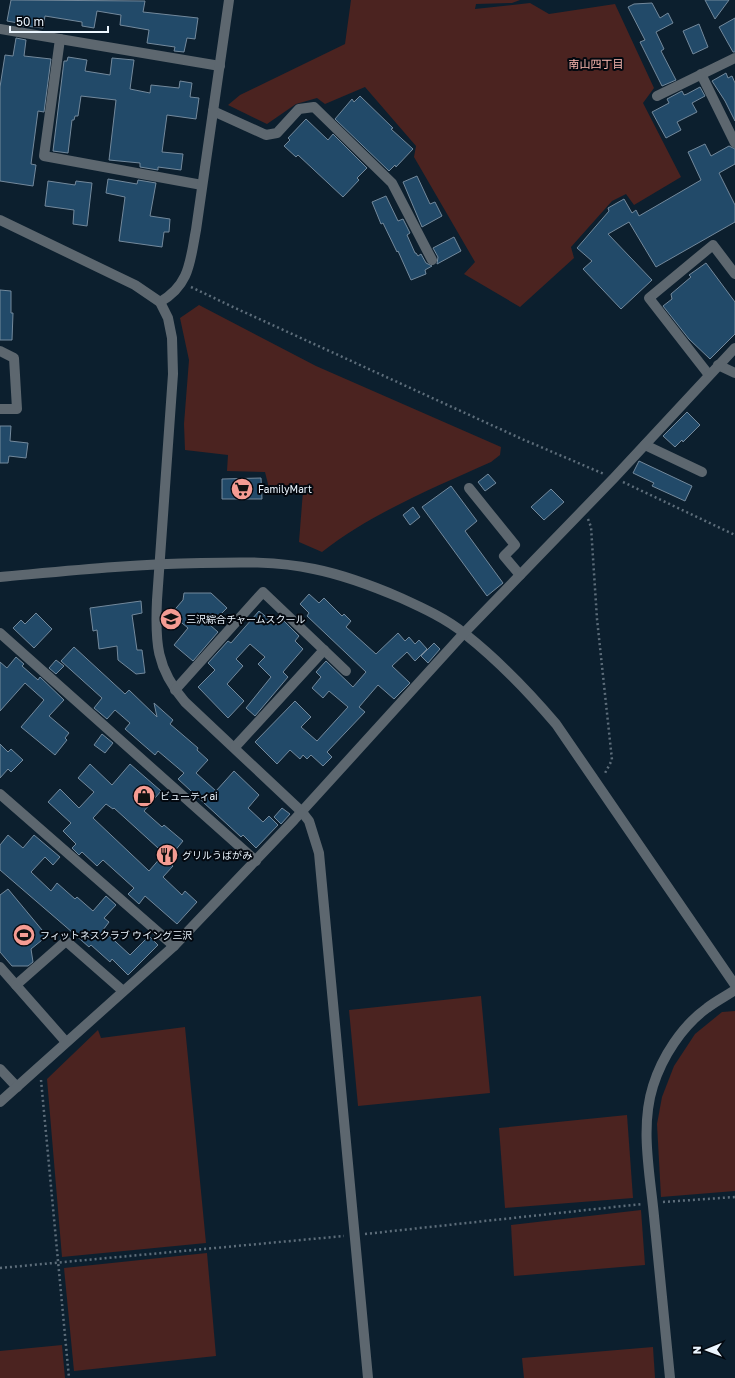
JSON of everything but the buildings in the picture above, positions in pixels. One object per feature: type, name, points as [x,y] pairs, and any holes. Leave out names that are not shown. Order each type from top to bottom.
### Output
[{"type":"street","points":[[160,302],[173,295],[183,282],[189,264],[196,230],[229,0]]},
{"type":"street","points":[[0,29],[220,66]]},
{"type":"street","points":[[60,39],[44,156],[202,185]]},
{"type":"street","points":[[657,96],[735,58]]},
{"type":"street","points":[[701,74],[735,143]]},
{"type":"street","points":[[213,111],[266,135],[277,133],[299,109],[314,106],[392,183],[432,260]]},
{"type":"street","points":[[0,220],[135,286],[160,302],[168,318],[172,338],[173,374],[156,628],[157,647],[167,677],[185,702],[235,747],[302,812],[309,821],[314,835],[322,873],[368,1378]]},
{"type":"street","points":[[709,375],[649,298],[713,246],[735,274]]},
{"type":"street","points":[[0,1102],[174,946],[302,812],[464,633],[584,510],[735,348]]},
{"type":"street","points":[[0,351],[14,358],[17,409],[0,409]]},
{"type":"street","points":[[718,365],[735,373]]},
{"type":"street","points":[[645,445],[702,472]]},
{"type":"street","points":[[469,488],[515,545],[504,556],[520,575]]},
{"type":"street","points":[[0,577],[160,564],[245,562],[314,569],[345,576],[378,588],[419,606],[464,633],[527,690],[556,724],[735,985]]},
{"type":"street","points":[[175,690],[263,592],[346,671]]},
{"type":"street","points":[[0,633],[256,861]]},
{"type":"street","points":[[235,747],[324,650]]},
{"type":"street","points":[[0,794],[174,946]]},
{"type":"street","points":[[16,985],[66,940],[123,991]]},
{"type":"street","points":[[0,967],[66,1042]]},
{"type":"street","points":[[670,1378],[647,1137],[647,1111],[653,1087],[661,1065],[673,1045],[689,1024],[706,1008],[735,990]]},
{"type":"street","points":[[0,1069],[16,1087]]},
{"type":"path","points":[[183,282],[233,307],[522,439],[614,478],[735,534]]},
{"type":"path","points":[[584,510],[591,527],[597,618],[612,760],[598,786]]},
{"type":"path","points":[[40,1066],[69,1378]]},
{"type":"path","points":[[0,1268],[354,1235],[653,1203],[735,1197]]},
{"type":"shaded area","points":[[351,0],[520,0],[512,3],[476,4],[475,9],[530,3],[549,14],[615,4],[654,88],[643,103],[681,177],[634,205],[626,194],[612,201],[571,247],[574,258],[520,307],[464,274],[475,262],[414,157],[416,146],[365,87],[325,104],[317,98],[296,104],[267,124],[228,105],[240,95],[345,44]]},
{"type":"shaded area","points":[[199,305],[316,366],[501,447],[500,455],[491,462],[426,491],[382,513],[341,538],[322,552],[299,542],[303,491],[269,488],[265,472],[227,471],[228,455],[185,450],[184,424],[189,360],[180,318]]},
{"type":"shaded area","points":[[481,996],[490,1093],[358,1106],[349,1010]]},
{"type":"shaded area","points":[[735,1011],[735,1191],[661,1197],[657,1124],[662,1097],[674,1066],[695,1034],[722,1012]]},
{"type":"shaded area","points":[[185,1027],[206,1243],[62,1257],[47,1079],[98,1030],[101,1038]]},
{"type":"shaded area","points":[[627,1115],[633,1198],[505,1208],[499,1128]]},
{"type":"shaded area","points":[[641,1210],[645,1265],[514,1276],[511,1225]]},
{"type":"shaded area","points":[[207,1253],[216,1356],[74,1371],[64,1268]]},
{"type":"shaded area","points":[[62,1345],[65,1378],[0,1378],[0,1351]]},
{"type":"shaded area","points":[[653,1347],[655,1378],[524,1378],[522,1358]]},
{"type":"place","name":"FamilyMart","points":[[242,489]]},
{"type":"place","name":"三沢綜合チャームスクール","points":[[171,619]]},
{"type":"place","name":"ビューティai","points":[[144,796]]},
{"type":"place","name":"グリルうばがみ","points":[[167,855]]},
{"type":"place","name":"フィットネスクラブ ウイング三沢","points":[[24,935]]},
{"type":"district","name":"南山四丁目","points":[[596,63]]}]
